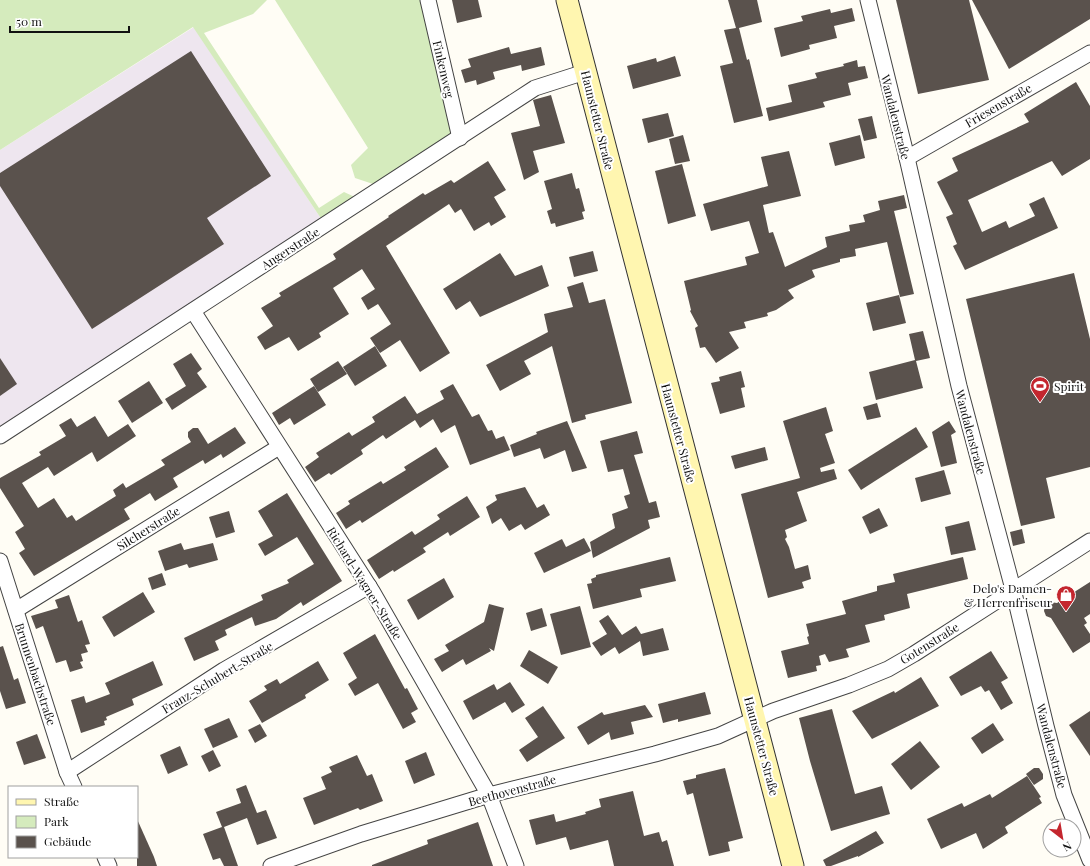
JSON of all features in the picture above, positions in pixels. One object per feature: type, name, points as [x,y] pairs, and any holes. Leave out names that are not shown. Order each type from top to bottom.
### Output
[{"type":"main road","name":"Haunstetter Straße","points":[[566,0],[793,866]]},
{"type":"street","name":"Finkenweg","points":[[428,0],[460,138]]},
{"type":"street","name":"Wandalenstraße","points":[[868,0],[907,158],[959,386],[1013,589],[1064,795],[1090,860]]},
{"type":"street","name":"Friesenstraße","points":[[907,158],[1090,53]]},
{"type":"street","name":"Angerstraße","points":[[0,436],[535,88],[585,72]]},
{"type":"street","name":"Richard-Wagner-Straße","points":[[193,311],[369,586],[489,795],[516,866]]},
{"type":"street","name":"Silcherstraße","points":[[16,610],[279,447]]},
{"type":"street","name":"Gotenstraße","points":[[755,720],[773,711],[849,685],[888,669],[914,654],[1013,589],[1090,541]]},
{"type":"street","name":"Brunnenbachstraße","points":[[0,561],[67,772],[74,786]]},
{"type":"street","name":"Franz-Schubert-Straße","points":[[67,772],[224,670],[369,586]]},
{"type":"street","name":"Beethovenstraße","points":[[271,866],[361,834],[489,795],[711,738],[755,720]]},
{"type":"shaded area","points":[[194,27],[322,220],[0,430],[0,150]]},
{"type":"green space","points":[[0,0],[267,0],[253,14],[204,33],[319,208],[344,192],[357,198],[322,220],[193,27],[0,150]]},
{"type":"green space","points":[[275,0],[426,0],[457,137],[376,185],[355,178],[351,165],[368,148]]},
{"type":"building","points":[[452,0],[478,0],[482,17],[457,23]]},
{"type":"building","points":[[728,0],[757,0],[762,22],[739,28],[747,60],[749,59],[763,116],[734,123],[720,66],[733,63],[724,30],[736,28]]},
{"type":"building","points":[[896,0],[969,0],[989,80],[918,94]]},
{"type":"building","points":[[972,0],[1090,0],[1090,19],[1009,69]]},
{"type":"building","points":[[852,8],[855,21],[834,26],[837,38],[809,45],[810,49],[781,57],[774,28],[803,21],[801,16],[830,9],[831,13]]},
{"type":"building","points":[[509,47],[511,54],[541,47],[545,65],[522,71],[521,65],[493,72],[495,79],[477,85],[476,80],[465,83],[461,70],[471,67],[468,59]]},
{"type":"building","points":[[191,51],[271,176],[207,218],[224,244],[92,329],[0,186],[0,173]]},
{"type":"building","points":[[675,56],[681,76],[633,89],[627,66],[656,58],[657,62]]},
{"type":"building","points":[[857,60],[858,67],[865,66],[868,78],[848,83],[851,95],[823,102],[825,107],[769,121],[766,108],[792,102],[788,85],[817,78],[815,73],[844,66],[843,64]]},
{"type":"building","points":[[1076,82],[1090,106],[1090,159],[1062,176],[1052,161],[968,200],[982,232],[1006,221],[1009,228],[1035,216],[1029,204],[1044,197],[1058,228],[965,270],[953,246],[957,244],[946,217],[953,214],[937,182],[958,171],[952,158],[1029,122],[1024,114]]},
{"type":"building","points":[[551,95],[565,143],[533,151],[539,172],[524,180],[511,133],[540,126],[533,100]]},
{"type":"building","points":[[668,113],[674,136],[648,143],[642,119]]},
{"type":"building","points":[[872,116],[877,138],[864,141],[858,119]]},
{"type":"building","points":[[683,135],[690,161],[675,164],[669,139]]},
{"type":"building","points":[[860,135],[865,158],[835,166],[829,143]]},
{"type":"building","points":[[789,151],[801,196],[763,205],[769,233],[773,232],[785,267],[827,247],[825,237],[850,231],[849,225],[865,222],[863,215],[880,210],[878,201],[904,195],[907,208],[894,211],[914,294],[900,297],[887,242],[855,249],[856,256],[840,259],[840,262],[812,270],[815,277],[788,290],[794,298],[776,310],[767,313],[768,316],[744,322],[746,328],[729,332],[739,348],[716,363],[705,347],[700,348],[695,328],[698,326],[690,311],[684,281],[747,265],[745,257],[759,253],[749,221],[711,231],[703,204],[768,186],[761,157]]},
{"type":"building","points":[[488,161],[506,190],[494,197],[506,217],[491,226],[489,222],[474,231],[461,209],[455,213],[449,204],[386,246],[450,353],[420,372],[400,340],[380,353],[370,338],[391,324],[378,304],[368,310],[361,298],[375,289],[362,269],[333,288],[349,314],[319,333],[321,337],[298,351],[289,337],[265,350],[257,337],[273,326],[261,308],[281,296],[279,293],[336,259],[333,254],[423,193],[425,195],[451,180],[454,183]]},
{"type":"building","points":[[682,164],[696,216],[668,224],[655,171]]},
{"type":"building","points":[[572,173],[576,189],[579,188],[585,211],[582,212],[584,219],[556,227],[555,223],[551,224],[547,211],[552,209],[544,181]]},
{"type":"building","points":[[593,251],[598,271],[574,277],[569,257]]},
{"type":"building","points":[[500,253],[515,276],[542,265],[549,286],[480,317],[470,301],[456,310],[443,289]]},
{"type":"building","name":"Spirit","points":[[1074,273],[1090,339],[1090,467],[1046,478],[1055,518],[1021,526],[966,299]]},
{"type":"building","points":[[583,282],[589,303],[605,299],[632,403],[585,415],[586,419],[572,423],[552,346],[524,361],[531,374],[500,391],[486,365],[548,332],[544,314],[573,307],[567,287]]},
{"type":"building","points":[[899,295],[906,323],[873,331],[866,303]]},
{"type":"building","points":[[923,331],[930,358],[916,361],[923,388],[876,400],[869,372],[915,360],[909,334]]},
{"type":"building","points":[[375,346],[387,366],[355,386],[343,367]]},
{"type":"building","points":[[191,353],[202,369],[197,373],[207,387],[172,410],[165,399],[186,386],[173,364]]},
{"type":"building","points":[[0,358],[17,384],[0,396]]},
{"type":"building","points":[[338,361],[347,374],[318,392],[310,379]]},
{"type":"building","points":[[741,371],[745,387],[741,388],[745,407],[720,414],[711,383],[720,381],[719,377]]},
{"type":"building","points":[[149,381],[163,403],[132,423],[118,401]]},
{"type":"building","points":[[453,384],[472,417],[479,414],[488,431],[492,430],[496,439],[504,436],[510,450],[470,465],[455,425],[441,433],[433,419],[420,428],[415,420],[386,439],[383,435],[361,450],[363,454],[331,475],[329,473],[315,482],[305,467],[319,457],[316,453],[349,432],[352,436],[375,422],[372,417],[405,396],[417,414],[444,399],[440,391]]},
{"type":"building","points":[[314,386],[326,405],[294,425],[290,418],[279,425],[272,413]]},
{"type":"building","points":[[877,403],[881,417],[867,420],[863,407]]},
{"type":"building","points":[[826,407],[833,431],[825,434],[835,463],[820,468],[821,472],[834,469],[837,479],[797,492],[807,521],[785,530],[787,537],[785,539],[789,547],[795,569],[808,565],[811,579],[802,582],[804,588],[768,598],[741,494],[800,478],[783,421]]},
{"type":"building","points":[[95,416],[108,437],[128,424],[136,436],[97,462],[92,452],[54,476],[48,467],[22,483],[38,508],[54,498],[67,518],[72,515],[76,521],[116,496],[113,490],[123,483],[126,488],[165,465],[161,460],[191,442],[188,437],[188,432],[193,428],[198,428],[208,444],[235,427],[246,443],[223,458],[221,454],[205,464],[203,460],[173,478],[178,487],[155,501],[150,493],[124,509],[130,519],[34,576],[19,553],[25,549],[15,532],[24,526],[0,488],[0,478],[41,455],[39,452],[66,436],[59,425],[71,418],[77,427]]},
{"type":"building","points":[[567,421],[587,468],[572,472],[565,450],[544,459],[540,448],[514,457],[510,445],[537,434],[536,432]]},
{"type":"building","points":[[949,421],[956,432],[951,435],[957,463],[941,467],[932,432]]},
{"type":"building","points":[[916,427],[928,447],[861,490],[848,470]]},
{"type":"building","points":[[637,431],[643,453],[634,455],[649,503],[656,501],[660,517],[648,520],[650,528],[593,558],[590,542],[615,528],[612,514],[628,508],[624,496],[630,494],[623,469],[608,472],[600,441]]},
{"type":"building","points":[[436,447],[449,467],[362,523],[360,520],[346,529],[336,513],[350,504],[348,501],[381,481],[383,484],[406,470],[404,467]]},
{"type":"building","points":[[765,447],[768,460],[735,469],[731,456]]},
{"type":"building","points":[[944,470],[951,494],[921,502],[915,478]]},
{"type":"building","points":[[525,487],[537,508],[544,504],[550,515],[525,530],[521,524],[509,531],[501,518],[492,524],[486,507],[497,500],[495,495]]},
{"type":"building","points":[[287,493],[342,581],[303,606],[301,602],[276,619],[255,626],[252,617],[225,630],[227,635],[215,641],[219,650],[194,661],[184,638],[263,600],[261,595],[289,583],[287,580],[314,564],[297,537],[265,556],[258,544],[273,536],[258,511]]},
{"type":"building","points":[[467,496],[480,517],[450,536],[448,532],[423,548],[426,552],[394,572],[393,570],[379,579],[367,560],[412,531],[415,535],[440,519],[437,515]]},
{"type":"building","points":[[879,508],[888,526],[870,534],[862,517]]},
{"type":"building","points":[[229,511],[235,532],[216,538],[209,517]]},
{"type":"building","points":[[969,521],[976,550],[951,555],[945,527]]},
{"type":"building","points":[[1022,529],[1025,543],[1013,546],[1010,532]]},
{"type":"building","points":[[584,538],[591,551],[544,573],[534,553],[562,539],[566,547]]},
{"type":"building","points":[[181,543],[184,550],[213,543],[218,560],[189,568],[187,564],[165,571],[158,551]]},
{"type":"building","points":[[670,557],[676,581],[640,589],[642,597],[593,609],[587,584],[592,583],[591,579],[596,577],[596,575]]},
{"type":"building","points":[[963,557],[968,579],[907,594],[910,608],[884,615],[885,620],[865,625],[870,642],[846,649],[849,657],[829,662],[825,654],[819,656],[821,665],[816,666],[817,671],[788,678],[781,651],[809,644],[806,624],[846,614],[842,601],[877,591],[877,586],[895,582],[893,574]]},
{"type":"building","points":[[162,573],[166,585],[152,590],[148,578]]},
{"type":"building","points":[[444,578],[454,597],[418,620],[407,600]]},
{"type":"building","points":[[1090,582],[1090,614],[1084,618],[1087,623],[1084,625],[1090,634],[1090,642],[1073,653],[1051,618],[1046,616],[1044,611],[1045,605],[1050,602],[1057,603]]},
{"type":"building","points":[[143,592],[155,612],[114,637],[102,617]]},
{"type":"building","points":[[69,595],[78,622],[82,620],[90,644],[85,645],[88,652],[81,654],[83,661],[80,662],[83,668],[70,672],[66,660],[56,663],[43,626],[36,629],[31,616],[58,608],[55,600]]},
{"type":"building","points":[[489,604],[504,608],[494,651],[489,648],[491,651],[466,665],[463,659],[442,672],[434,659],[449,651],[445,645],[484,622]]},
{"type":"building","points":[[580,606],[591,647],[561,655],[550,614]]},
{"type":"building","points":[[542,608],[547,626],[531,631],[526,613]]},
{"type":"building","points":[[608,615],[622,635],[636,626],[641,634],[663,628],[669,650],[643,656],[640,641],[619,654],[615,647],[601,656],[592,643],[607,634],[599,621]]},
{"type":"building","points":[[375,634],[405,689],[407,688],[418,709],[411,713],[416,722],[403,729],[378,683],[355,696],[348,684],[357,678],[343,653]]},
{"type":"building","points":[[3,646],[14,680],[18,678],[26,703],[6,709],[0,691],[0,647]]},
{"type":"building","points":[[529,650],[558,667],[548,684],[520,666]]},
{"type":"building","points":[[991,651],[1008,678],[1001,682],[1013,703],[1001,710],[989,690],[985,692],[981,686],[961,696],[949,677]]},
{"type":"building","points":[[153,661],[163,685],[132,699],[134,705],[106,717],[107,720],[104,721],[105,725],[81,733],[71,700],[84,696],[86,703],[110,694],[105,683]]},
{"type":"building","points":[[318,661],[329,680],[305,695],[306,698],[262,723],[249,701],[267,690],[264,686],[277,679],[280,684]]},
{"type":"building","points":[[921,677],[939,706],[872,739],[852,711],[894,691],[895,693]]},
{"type":"building","points":[[510,682],[525,705],[512,713],[505,702],[473,720],[463,701],[494,684],[497,690]]},
{"type":"building","points":[[705,692],[711,714],[678,722],[678,719],[663,723],[658,704]]},
{"type":"building","points":[[645,705],[653,717],[631,722],[634,734],[611,740],[609,732],[588,745],[577,727],[602,712],[604,715]]},
{"type":"building","points":[[543,706],[565,738],[527,762],[519,750],[538,737],[525,718]]},
{"type":"building","points":[[832,709],[855,794],[882,786],[890,814],[831,831],[799,718]]},
{"type":"building","points":[[1090,711],[1090,756],[1069,725]]},
{"type":"building","points":[[229,718],[238,737],[213,748],[204,729]]},
{"type":"building","points":[[993,723],[1004,740],[982,754],[971,738]]},
{"type":"building","points":[[260,724],[267,736],[255,743],[248,730]]},
{"type":"building","points":[[37,734],[46,758],[24,765],[16,742]]},
{"type":"building","points":[[920,741],[940,767],[911,790],[891,764]]},
{"type":"building","points":[[180,746],[188,765],[168,774],[160,755]]},
{"type":"building","points":[[213,750],[221,766],[209,772],[201,756]]},
{"type":"building","points":[[426,752],[435,775],[414,784],[405,761]]},
{"type":"building","points":[[357,755],[367,776],[372,774],[383,801],[360,810],[358,808],[314,825],[303,798],[326,789],[321,777],[332,772],[329,767]]},
{"type":"building","points":[[725,768],[743,838],[728,842],[730,851],[709,856],[693,793],[687,795],[683,781],[696,778],[696,775]]},
{"type":"building","points":[[1034,768],[1039,768],[1043,774],[1043,779],[1034,785],[1026,774]]},
{"type":"building","points":[[1027,776],[1041,797],[1039,798],[1042,803],[1005,827],[1008,833],[983,849],[976,833],[941,849],[927,819],[962,803],[964,807],[990,794],[992,798]]},
{"type":"building","points":[[246,785],[257,813],[266,810],[277,838],[257,845],[247,818],[224,827],[238,866],[224,866],[220,858],[213,860],[203,834],[222,827],[216,812],[241,803],[236,789]]},
{"type":"building","points":[[633,791],[644,836],[659,832],[662,842],[667,840],[674,866],[614,866],[608,840],[570,850],[566,837],[536,845],[529,820],[554,814],[556,822],[586,814],[585,812],[601,807],[599,799]]},
{"type":"building","points":[[138,821],[157,866],[137,866],[138,858]]},
{"type":"building","points":[[478,822],[493,866],[372,866],[428,844],[427,840]]},
{"type":"building","points":[[876,831],[884,843],[858,857],[831,866],[826,866],[823,860]]},
{"type":"place","name":"Spirit","points":[[1040,403]]},
{"type":"place","name":"Delo's Damen- & Herrenfriseur","points":[[1066,612]]}]
